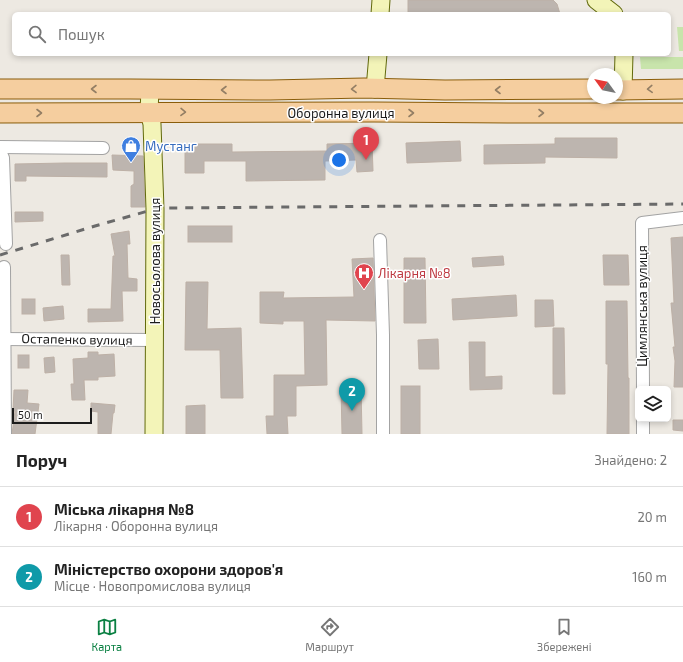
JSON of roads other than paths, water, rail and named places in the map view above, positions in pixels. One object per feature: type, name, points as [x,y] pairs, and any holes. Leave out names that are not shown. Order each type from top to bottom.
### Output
[{"type":"main road","name":"Оборонна вулиця","points":[[0,89],[587,90]]},
{"type":"main road","points":[[623,91],[683,89]]},
{"type":"main road","name":"Оборонна вулиця","points":[[0,113],[683,113]]},
{"type":"street","points":[[380,12],[381,0]]},
{"type":"street","points":[[596,0],[611,12]]},
{"type":"street","points":[[375,89],[378,56]]},
{"type":"street","points":[[622,68],[624,56]]},
{"type":"street","name":"Новосьолова вулиця","points":[[150,89],[149,112],[152,124],[155,209],[154,434]]},
{"type":"street","points":[[0,147],[103,148]]},
{"type":"street","points":[[0,151],[3,158],[6,244]]},
{"type":"street","name":"Цимлянська вулиця","points":[[643,386],[642,223],[683,218]]},
{"type":"street","points":[[380,240],[383,335],[383,434]]},
{"type":"street","points":[[4,267],[2,338],[5,434]]},
{"type":"street","name":"Остапенко вулиця","points":[[2,338],[155,340]]},
{"type":"street","points":[[643,422],[643,434]]},
{"type":"railway","points":[[0,255],[155,209],[166,208],[683,204]]},
{"type":"place","name":"Міська лікарня №8","points":[[366,160]]},
{"type":"place","name":"Мустанг","points":[[131,163]]},
{"type":"place","name":"Лікарня №8","points":[[364,290]]},
{"type":"place","name":"Міністерство охорони здоров'я","points":[[352,411]]}]
